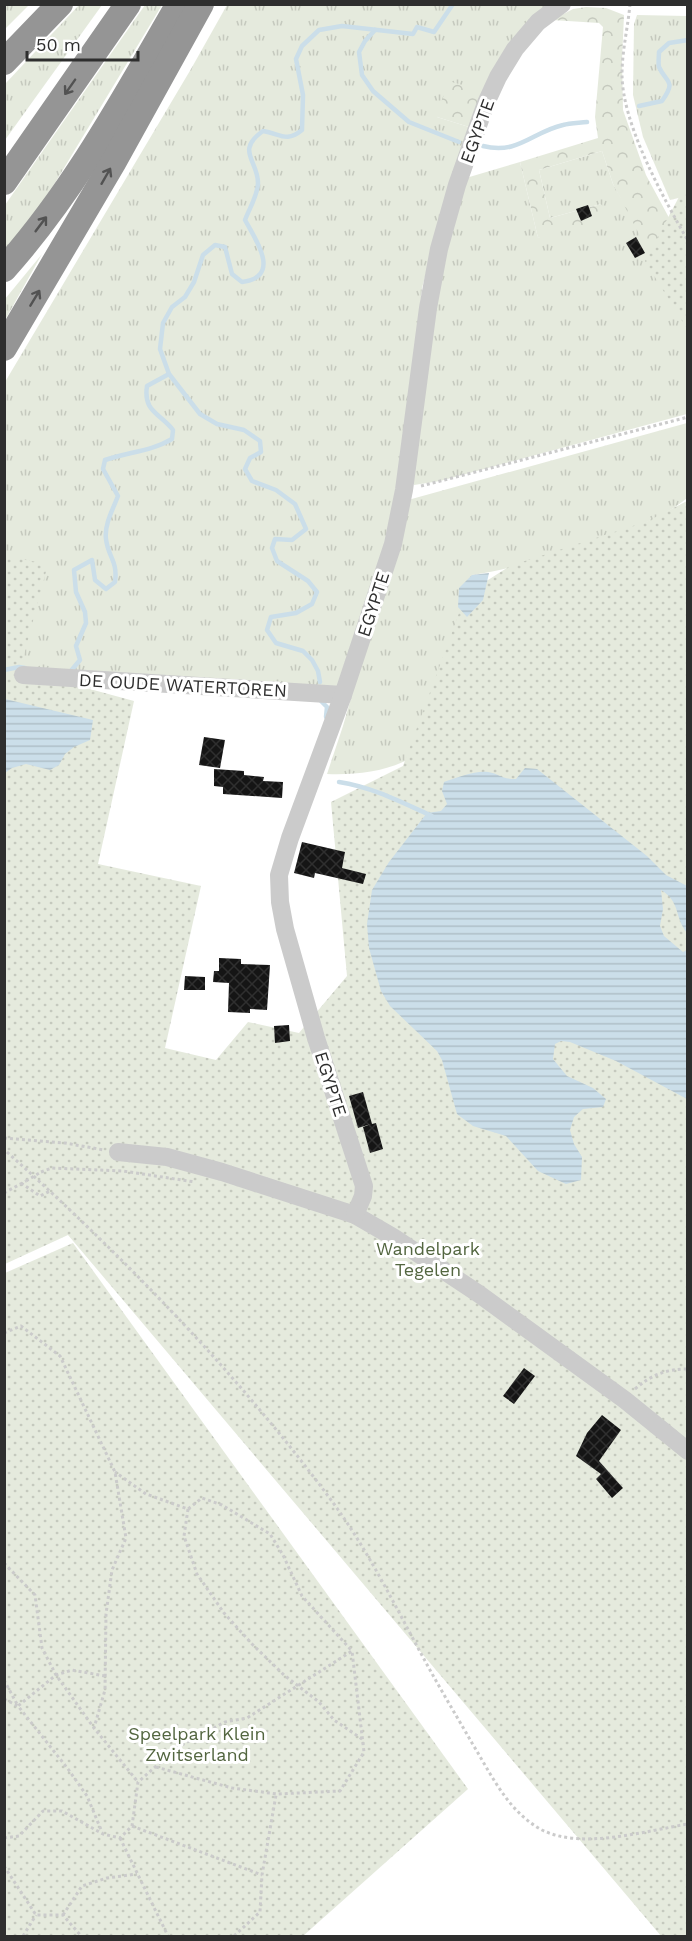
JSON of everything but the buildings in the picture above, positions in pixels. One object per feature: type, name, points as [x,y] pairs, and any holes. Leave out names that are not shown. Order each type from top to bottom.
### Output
[{"type":"highway","points":[[4,62],[60,4]]},
{"type":"highway","points":[[4,182],[128,4]]},
{"type":"highway","points":[[4,269],[56,204],[89,154],[179,4]]},
{"type":"highway","points":[[4,348],[113,164],[201,4]]},
{"type":"street","name":"EGYPTE","points":[[356,1215],[364,1186],[316,1038],[285,930],[280,902],[279,875],[290,838],[343,695],[393,544],[404,490],[428,308],[439,249],[457,185],[486,102],[515,49],[538,22],[562,4]]},
{"type":"street","name":"DE OUDE WATERTOREN","points":[[23,675],[343,695]]},
{"type":"street","points":[[118,1152],[167,1157],[356,1215],[478,1294],[625,1400],[687,1451]]},
{"type":"path","points":[[630,4],[622,73],[631,123],[666,203],[687,241]]},
{"type":"path","points":[[404,490],[687,417]]},
{"type":"path","points":[[4,1138],[65,1143],[118,1152]]},
{"type":"path","points":[[7,1152],[51,1191],[166,1304],[255,1405],[335,1505],[372,1562],[439,1687],[500,1788],[518,1812],[542,1829],[565,1838],[596,1839],[687,1824]]},
{"type":"path","points":[[4,1193],[52,1168],[123,1171],[193,1183],[222,1172]]},
{"type":"path","points":[[21,1183],[40,1196],[51,1191]]},
{"type":"path","points":[[4,1333],[21,1326],[60,1356],[114,1472],[126,1538],[112,1570],[106,1614],[105,1690],[94,1728]]},
{"type":"path","points":[[625,1400],[653,1375],[687,1368]]},
{"type":"path","points":[[114,1472],[146,1494],[188,1509]]},
{"type":"path","points":[[155,1767],[232,1788],[276,1794],[340,1791],[364,1752],[352,1651],[302,1596],[283,1555],[270,1534],[222,1504],[202,1498],[188,1509],[184,1536],[196,1574],[224,1613],[252,1644],[319,1702],[334,1720],[362,1739]]},
{"type":"path","points":[[4,1563],[34,1595],[42,1648],[56,1675],[94,1728],[138,1782]]},
{"type":"path","points":[[120,1838],[132,1826],[138,1782],[178,1747],[225,1722],[247,1718],[352,1651]]},
{"type":"path","points":[[18,1706],[56,1675],[72,1670],[105,1676]]},
{"type":"path","points":[[4,1680],[18,1706],[87,1796],[103,1834]]},
{"type":"path","points":[[4,1699],[18,1706]]},
{"type":"path","points":[[234,1936],[260,1912],[262,1875],[276,1794]]},
{"type":"path","points":[[4,1838],[19,1836],[43,1811],[62,1810],[103,1834],[120,1838]]},
{"type":"path","points":[[132,1826],[262,1875]]},
{"type":"path","points":[[120,1838],[168,1936]]},
{"type":"path","points":[[4,1866],[36,1915]]},
{"type":"path","points":[[63,1915],[82,1886],[106,1878],[137,1874]]},
{"type":"path","points":[[36,1915],[63,1915],[81,1936]]},
{"type":"path","points":[[23,1936],[36,1915]]},
{"type":"green space","points":[[4,5],[29,5],[5,29]]},
{"type":"green space","points":[[79,5],[102,5],[5,140],[5,84]]},
{"type":"green space","points":[[145,5],[162,5],[55,183],[5,254],[5,205]]},
{"type":"green space","points":[[227,5],[545,5],[546,8],[485,91],[437,117],[469,127],[448,192],[422,288],[409,411],[392,523],[337,691],[5,675],[5,382]]},
{"type":"green space","points":[[606,8],[624,15],[623,110],[646,175],[681,240],[650,255],[613,184],[602,151],[539,170],[550,218],[601,204],[609,218],[538,238],[520,162],[598,138],[595,117],[603,27],[599,23],[552,20],[573,9]]},
{"type":"green space","points":[[637,15],[687,16],[687,196],[670,200],[643,137],[633,95],[634,24]]},
{"type":"green space","points":[[448,81],[485,91],[469,127],[437,117]]},
{"type":"green space","points":[[602,151],[613,184],[687,314],[687,414],[440,481],[414,485],[442,267],[466,178],[520,162],[538,238],[601,204],[550,218],[539,170]]},
{"type":"green space","points":[[688,194],[687,329],[645,261],[680,195]]},
{"type":"green space","points":[[42,254],[5,320],[5,299]]},
{"type":"green space","points":[[687,423],[687,498],[652,520],[626,530],[530,562],[472,575],[467,617],[413,757],[392,766],[371,771],[327,774],[408,500]]},
{"type":"green space","name":"Wandelpark Tegelen","points":[[687,501],[687,1936],[661,1936],[68,1235],[5,1264],[4,556],[48,564],[20,670],[134,701],[98,864],[201,886],[165,1048],[216,1060],[248,1022],[299,1033],[347,976],[331,802],[403,766],[466,594],[510,566],[648,521]]},
{"type":"green space","name":"Speelpark Klein Zwitserland","points":[[73,1243],[468,1789],[303,1936],[5,1936],[5,1273]]},
{"type":"water","points":[[489,573],[483,600],[467,617],[458,607],[459,588],[472,575]]},
{"type":"water","points":[[5,699],[93,720],[90,740],[74,747],[65,754],[59,765],[50,770],[26,764],[12,768],[5,773]]},
{"type":"water","points":[[525,768],[537,769],[647,856],[666,875],[687,886],[687,933],[672,900],[661,890],[663,909],[660,926],[664,936],[683,952],[687,950],[687,1099],[616,1061],[570,1042],[561,1041],[555,1044],[553,1059],[567,1076],[593,1088],[606,1099],[603,1107],[583,1109],[574,1117],[570,1130],[574,1144],[582,1157],[581,1180],[566,1184],[538,1171],[506,1136],[473,1126],[457,1114],[442,1060],[437,1051],[390,1006],[381,991],[369,948],[367,924],[372,890],[389,862],[427,813],[441,811],[447,804],[442,791],[444,782],[478,772],[516,779]]},
{"type":"waterway","points":[[320,682],[318,671],[312,660],[303,651],[276,643],[267,630],[271,617],[296,613],[312,604],[317,592],[308,581],[277,561],[272,548],[275,539],[292,540],[306,529],[295,504],[276,490],[252,481],[245,469],[250,458],[261,452],[260,441],[244,430],[217,424],[200,414],[169,374],[160,349],[163,323],[172,307],[185,297],[194,282],[203,255],[215,245],[225,247],[232,274],[242,282],[254,279],[261,273],[263,257],[245,220],[258,188],[257,175],[250,156],[250,144],[263,131],[287,137],[302,130],[303,95],[296,59],[302,46],[319,30],[342,26],[413,34],[417,27],[434,32],[453,4]]},
{"type":"waterway","points":[[375,30],[359,52],[362,75],[373,91],[409,122],[459,142]]},
{"type":"waterway","points":[[639,106],[662,101],[669,89],[669,82],[659,67],[659,52],[669,43],[688,40]]},
{"type":"waterway","points":[[483,146],[506,148],[552,128],[587,122]]},
{"type":"waterway","points":[[70,672],[80,660],[76,646],[86,623],[85,612],[76,592],[74,570],[92,560],[95,580],[106,589],[115,582],[116,575],[107,545],[106,528],[118,496],[103,469],[105,460],[148,449],[172,439],[173,430],[150,407],[146,395],[147,386],[169,374]]},
{"type":"waterway","points":[[4,670],[25,668]]},
{"type":"waterway","points":[[319,699],[327,707],[326,717]]},
{"type":"waterway","points":[[339,782],[375,791],[432,816]]}]
